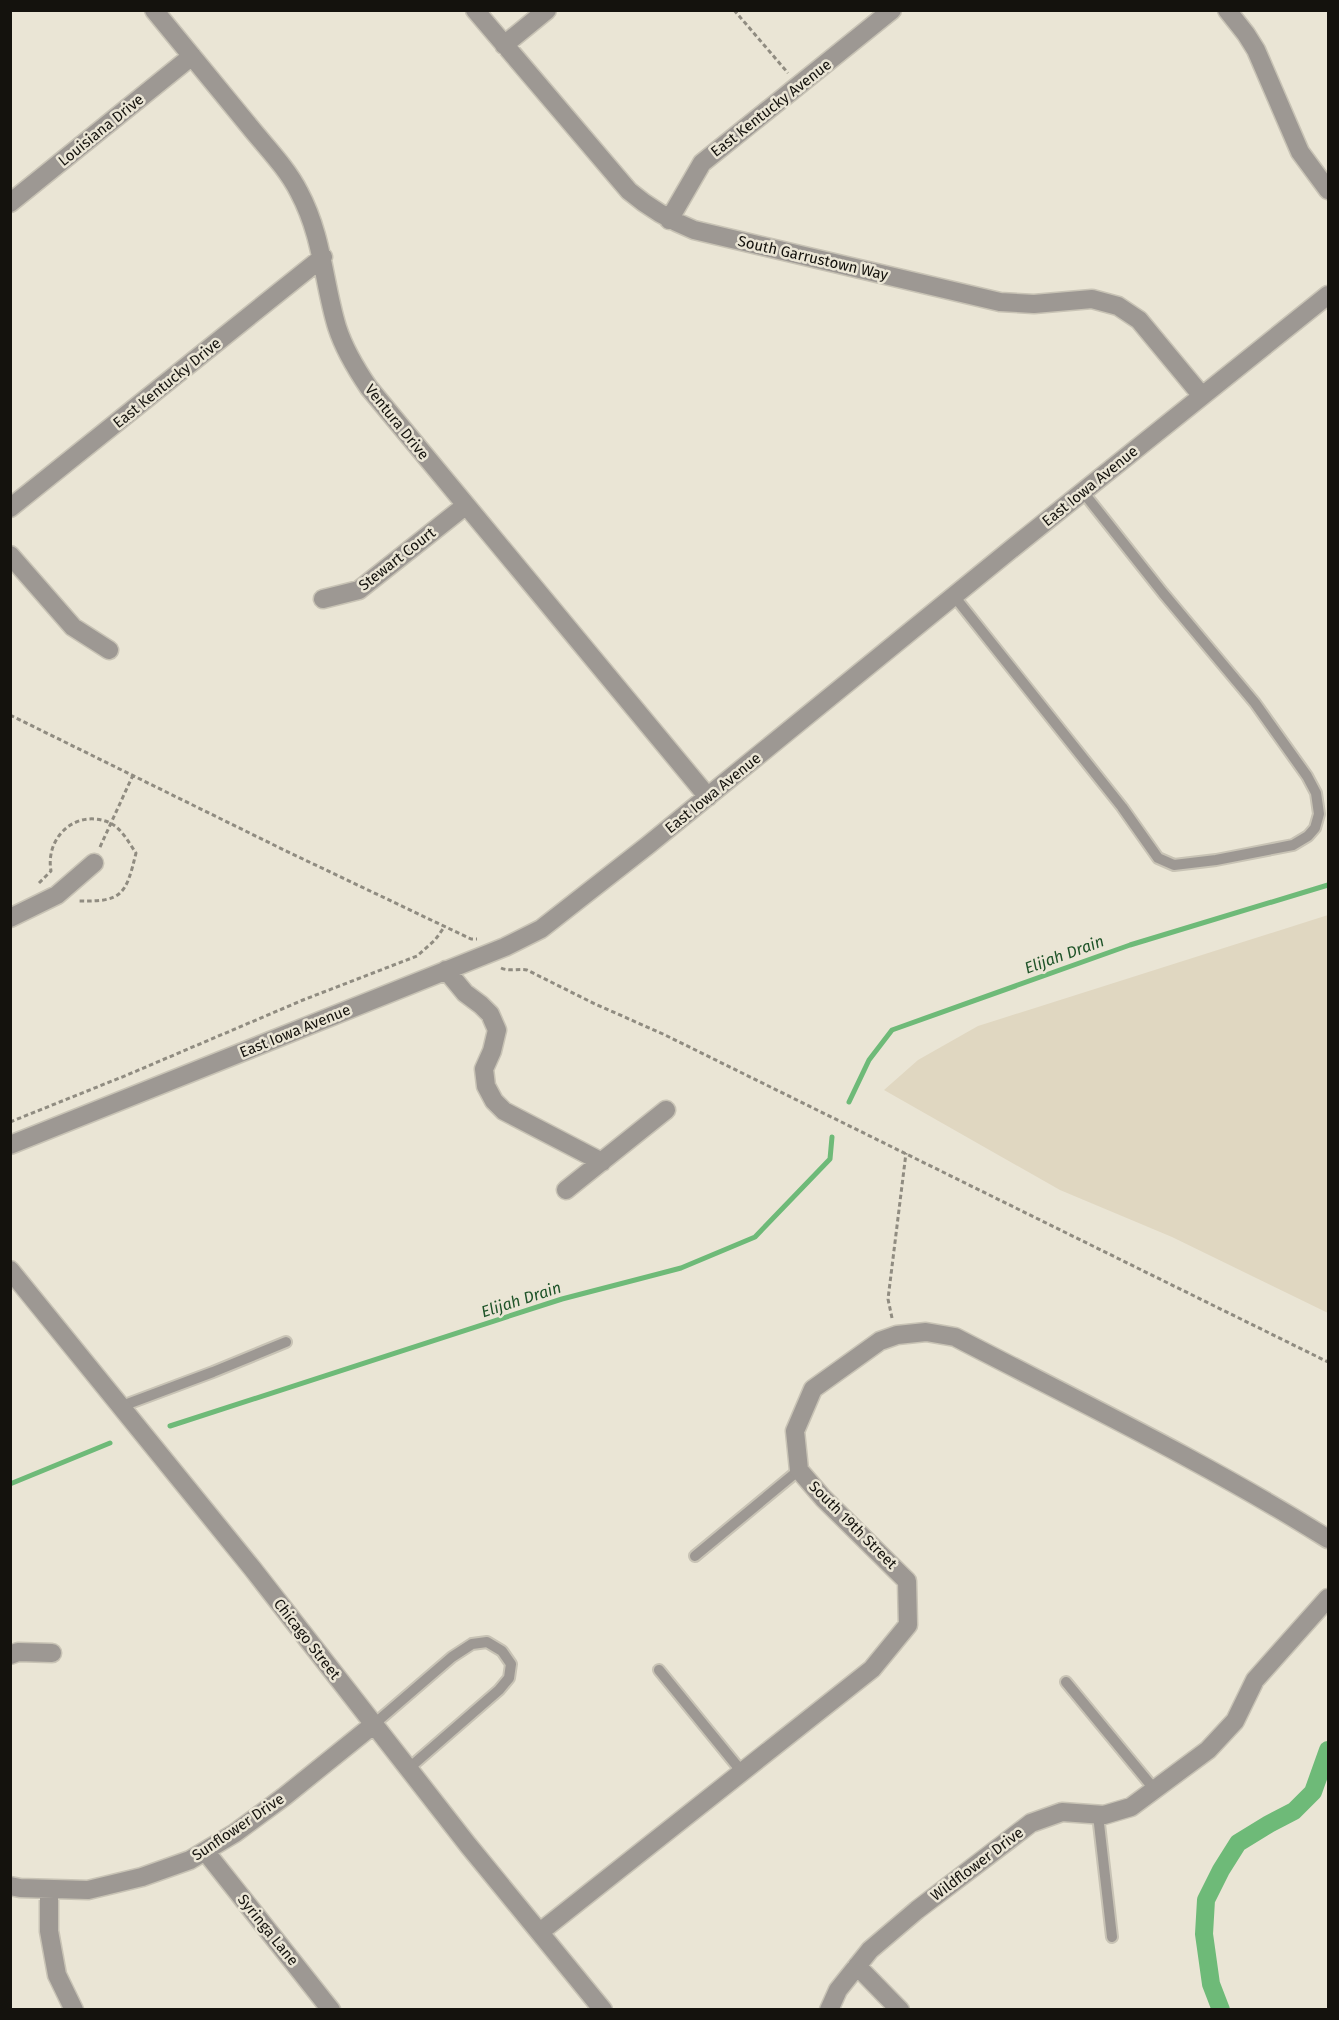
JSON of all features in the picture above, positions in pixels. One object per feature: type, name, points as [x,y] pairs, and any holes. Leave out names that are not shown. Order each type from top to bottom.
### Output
[{"type":"street","name":"Ventura Drive","points":[[154,10],[299,190],[323,257],[338,329],[352,362],[369,388],[708,797]]},
{"type":"street","name":"South Garrustown Way","points":[[475,10],[629,191],[648,208],[669,220],[694,230],[999,302],[1034,304],[1092,299],[1118,306],[1139,320],[1202,396]]},
{"type":"street","points":[[504,45],[547,10]]},
{"type":"street","name":"East Kentucky Avenue","points":[[669,220],[702,163],[892,10]]},
{"type":"street","points":[[1227,10],[1256,50],[1300,152],[1329,190]]},
{"type":"street","name":"Louisiana Drive","points":[[10,203],[192,56]]},
{"type":"street","name":"East Kentucky Drive","points":[[10,508],[323,257]]},
{"type":"street","name":"East Iowa Avenue","points":[[10,1146],[506,947],[542,929],[1329,295]]},
{"type":"street","name":"Stewart Court","points":[[323,599],[359,590],[465,506]]},
{"type":"street","points":[[10,555],[73,627],[109,650]]},
{"type":"street","points":[[10,918],[57,895],[94,863]]},
{"type":"street","points":[[446,970],[465,993],[490,1014],[497,1030],[492,1052],[484,1069],[486,1086],[494,1101],[504,1111],[602,1162]]},
{"type":"street","points":[[566,1190],[666,1110]]},
{"type":"street","name":"Chicago Street","points":[[10,1270],[122,1406],[408,1769],[603,2010]]},
{"type":"street","name":"South 19th Street","points":[[540,1932],[872,1669],[908,1625],[908,1581],[823,1498],[799,1470],[795,1431],[813,1389],[880,1341],[897,1335],[926,1332],[955,1337],[1284,1511],[1329,1539]]},
{"type":"street","name":"Wildflower Drive","points":[[829,2010],[838,1990],[870,1950],[917,1910],[1031,1823],[1062,1812],[1104,1815],[1131,1807],[1208,1750],[1235,1721],[1255,1680],[1329,1599]]},
{"type":"street","points":[[10,1655],[18,1652],[52,1653]]},
{"type":"street","name":"Sunflower Drive","points":[[10,1886],[88,1890],[142,1877],[190,1860],[235,1833],[373,1725]]},
{"type":"street","name":"Syringa Lane","points":[[205,1851],[331,2010]]},
{"type":"street","points":[[49,1889],[49,1931],[57,1975],[74,2010]]},
{"type":"street","points":[[857,1966],[900,2010]]},
{"type":"lane","points":[[954,596],[1122,807],[1158,858],[1174,865],[1216,860],[1293,845],[1308,836],[1315,828],[1319,814],[1316,793],[1307,776],[1255,703],[1083,492]]},
{"type":"lane","points":[[122,1406],[286,1342]]},
{"type":"lane","points":[[695,1556],[799,1470]]},
{"type":"lane","points":[[373,1725],[452,1657],[472,1644],[487,1642],[502,1651],[511,1664],[509,1678],[483,1705],[408,1769]]},
{"type":"lane","points":[[659,1671],[742,1772]]},
{"type":"lane","points":[[1066,1682],[1155,1790]]},
{"type":"lane","points":[[1098,1815],[1112,1937]]},
{"type":"path","points":[[734,10],[800,85]]},
{"type":"path","points":[[10,715],[471,939],[487,936]]},
{"type":"path","points":[[94,863],[133,775]]},
{"type":"path","points":[[10,1122],[303,1000],[417,956],[435,940],[445,926]]},
{"type":"path","points":[[498,963],[501,969],[508,971],[527,970],[595,1004],[663,1034],[1329,1362]]},
{"type":"path","points":[[897,1335],[888,1299],[906,1153]]},
{"type":"shaded area","points":[[1328,915],[1328,1313],[1172,1237],[1060,1190],[884,1090],[918,1060],[978,1026]]},
{"type":"waterway","name":"Elijah Drain","points":[[849,1102],[869,1060],[892,1030],[1130,945],[1328,885]]},
{"type":"waterway","name":"Elijah Drain","points":[[170,1426],[562,1299],[681,1268],[755,1237],[830,1159],[832,1137]]},
{"type":"waterway","name":"Elijah Drain","points":[[10,1484],[110,1443]]},
{"type":"waterway","points":[[1221,2010],[1211,1984],[1204,1934],[1206,1900],[1238,1843],[1294,1811],[1313,1792],[1328,1750]]}]
